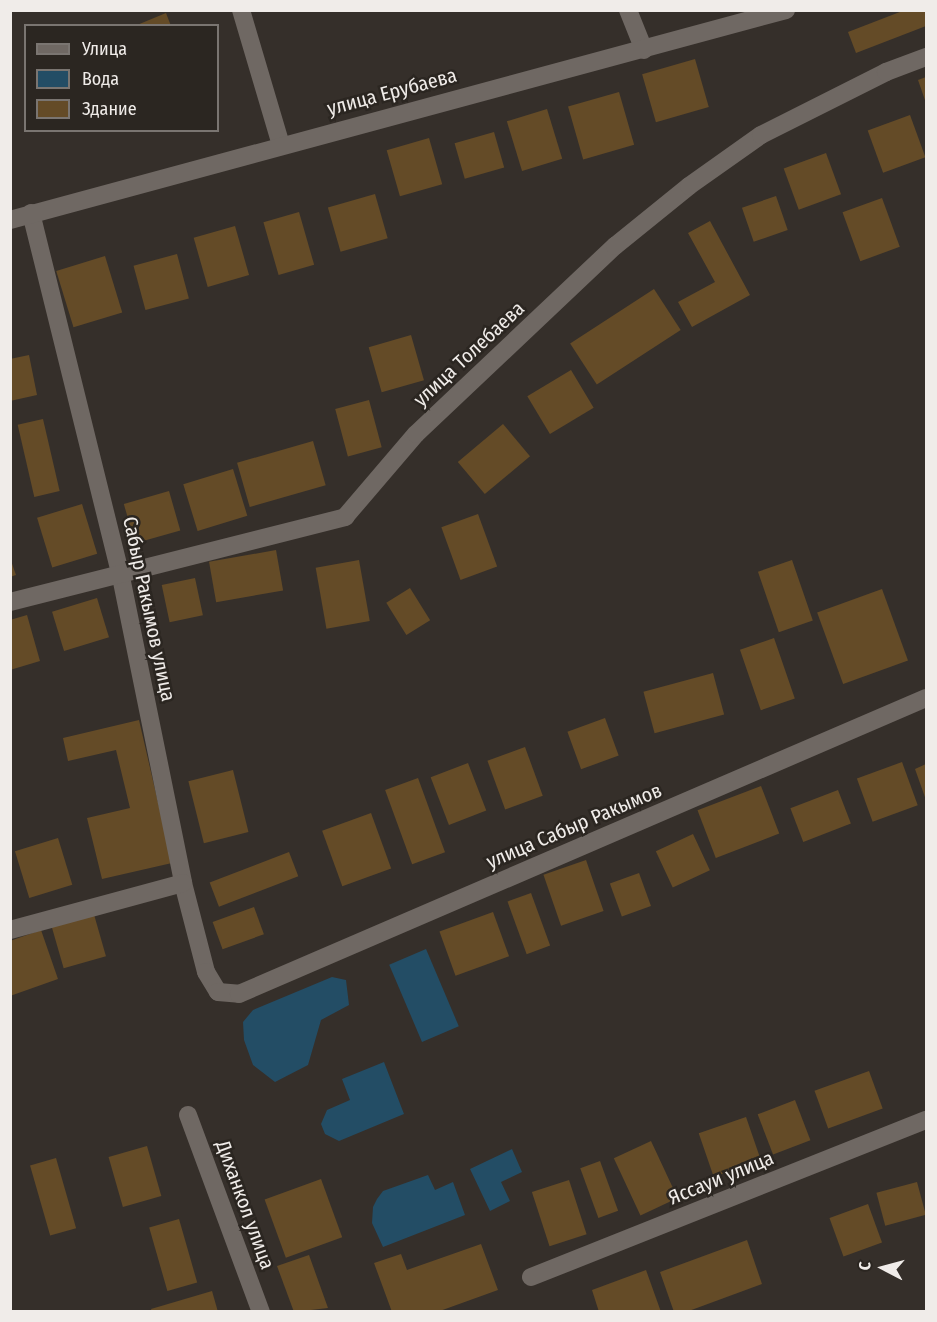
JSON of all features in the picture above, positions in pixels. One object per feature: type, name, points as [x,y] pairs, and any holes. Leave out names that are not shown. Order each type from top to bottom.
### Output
[{"type":"street","points":[[241,10],[281,145]]},
{"type":"street","points":[[628,10],[644,50]]},
{"type":"street","name":"улица Ерубаева","points":[[10,220],[786,10]]},
{"type":"street","name":"улица Толебаева","points":[[10,602],[121,577],[345,517],[416,434],[615,246],[689,186],[761,135],[886,72],[927,57]]},
{"type":"street","name":"Сабыр Ракымов улица","points":[[31,213],[121,577],[183,883],[206,972],[218,992],[239,994]]},
{"type":"street","name":"улица Сабыр Ракымов","points":[[239,994],[927,698]]},
{"type":"street","points":[[10,930],[183,883]]},
{"type":"street","name":"Диханкол улица","points":[[188,1115],[261,1311]]},
{"type":"street","name":"Яссауи улица","points":[[531,1277],[927,1120]]},
{"type":"water","points":[[426,949],[459,1026],[422,1042],[389,965]]},
{"type":"water","points":[[332,977],[346,980],[349,1005],[321,1020],[308,1065],[275,1082],[253,1065],[244,1040],[243,1022],[253,1010]]},
{"type":"water","points":[[384,1062],[404,1114],[339,1141],[325,1134],[321,1124],[327,1110],[350,1100],[342,1079]]},
{"type":"water","points":[[512,1149],[522,1172],[501,1182],[510,1201],[490,1211],[470,1169]]},
{"type":"water","points":[[428,1175],[435,1190],[453,1182],[465,1215],[383,1247],[372,1223],[373,1207],[377,1199],[383,1191]]},
{"type":"building","points":[[905,10],[926,10],[926,26],[856,53],[848,32]]},
{"type":"building","points":[[166,13],[170,24],[139,24]]},
{"type":"building","points":[[695,59],[709,107],[656,122],[642,74]]},
{"type":"building","points":[[926,77],[926,103],[918,80]]},
{"type":"building","points":[[619,92],[634,145],[583,159],[568,107]]},
{"type":"building","points":[[547,109],[562,159],[522,171],[507,121]]},
{"type":"building","points":[[910,115],[925,157],[883,173],[868,130]]},
{"type":"building","points":[[494,132],[504,168],[465,179],[455,143]]},
{"type":"building","points":[[429,138],[442,184],[400,196],[387,150]]},
{"type":"building","points":[[826,153],[841,194],[799,210],[784,168]]},
{"type":"building","points":[[375,194],[388,238],[341,252],[328,208]]},
{"type":"building","points":[[776,196],[788,230],[754,242],[742,208]]},
{"type":"building","points":[[882,198],[900,247],[860,261],[843,212]]},
{"type":"building","points":[[299,212],[314,265],[279,275],[263,222]]},
{"type":"building","points":[[710,221],[750,295],[692,327],[678,302],[715,282],[688,233]]},
{"type":"building","points":[[235,226],[249,275],[208,287],[194,238]]},
{"type":"building","points":[[177,254],[189,298],[145,310],[134,266]]},
{"type":"building","points":[[105,256],[122,312],[73,327],[56,271]]},
{"type":"building","points":[[654,289],[681,330],[597,385],[570,343]]},
{"type":"building","points":[[411,335],[424,380],[382,392],[369,347]]},
{"type":"building","points":[[29,355],[37,395],[10,401],[10,359]]},
{"type":"building","points":[[571,370],[594,408],[550,434],[527,396]]},
{"type":"building","points":[[369,400],[382,447],[348,456],[335,409]]},
{"type":"building","points":[[43,419],[60,491],[34,497],[18,425]]},
{"type":"building","points":[[503,424],[530,456],[485,494],[458,462]]},
{"type":"building","points":[[313,441],[326,485],[250,507],[237,463]]},
{"type":"building","points":[[233,469],[247,516],[198,531],[183,484]]},
{"type":"building","points":[[169,491],[180,530],[135,543],[124,504]]},
{"type":"building","points":[[82,504],[97,554],[52,567],[37,518]]},
{"type":"building","points":[[478,514],[497,567],[461,580],[441,527]]},
{"type":"building","points":[[276,550],[283,590],[216,602],[209,562]]},
{"type":"building","points":[[10,558],[16,575],[10,577]]},
{"type":"building","points":[[359,560],[370,621],[326,629],[316,568]]},
{"type":"building","points":[[792,560],[813,621],[779,632],[758,572]]},
{"type":"building","points":[[195,578],[203,615],[170,622],[162,585]]},
{"type":"building","points":[[410,588],[430,620],[406,635],[386,603]]},
{"type":"building","points":[[882,589],[908,660],[843,684],[817,613]]},
{"type":"building","points":[[97,598],[109,637],[64,651],[52,612]]},
{"type":"building","points":[[27,615],[40,661],[10,670],[10,620]]},
{"type":"building","points":[[774,638],[795,699],[761,710],[740,650]]},
{"type":"building","points":[[713,673],[724,715],[655,733],[643,692]]},
{"type":"building","points":[[605,718],[619,756],[581,769],[567,732]]},
{"type":"building","points":[[139,720],[172,863],[102,879],[87,818],[130,808],[116,750],[68,761],[63,738]]},
{"type":"building","points":[[525,747],[543,796],[505,810],[487,761]]},
{"type":"building","points":[[902,762],[918,805],[873,822],[857,778]]},
{"type":"building","points":[[468,763],[486,811],[449,825],[431,777]]},
{"type":"building","points":[[926,764],[926,800],[915,769]]},
{"type":"building","points":[[233,770],[248,832],[204,843],[188,781]]},
{"type":"building","points":[[418,778],[445,852],[412,864],[385,790]]},
{"type":"building","points":[[761,786],[779,834],[716,858],[698,810]]},
{"type":"building","points":[[838,790],[851,824],[803,842],[790,808]]},
{"type":"building","points":[[371,813],[391,868],[342,886],[322,831]]},
{"type":"building","points":[[693,834],[710,870],[673,888],[656,851]]},
{"type":"building","points":[[58,838],[72,885],[29,898],[15,851]]},
{"type":"building","points":[[289,852],[298,876],[219,907],[210,882]]},
{"type":"building","points":[[586,860],[604,911],[561,926],[543,875]]},
{"type":"building","points":[[639,873],[651,906],[622,916],[610,884]]},
{"type":"building","points":[[531,893],[550,946],[527,954],[508,902]]},
{"type":"building","points":[[254,907],[264,934],[223,949],[213,922]]},
{"type":"building","points":[[93,911],[106,956],[64,968],[51,923]]},
{"type":"building","points":[[493,912],[509,956],[456,976],[439,931]]},
{"type":"building","points":[[41,930],[58,979],[10,996],[10,941]]},
{"type":"building","points":[[869,1071],[883,1109],[828,1128],[814,1091]]},
{"type":"building","points":[[795,1100],[810,1140],[773,1154],[758,1114]]},
{"type":"building","points":[[746,1117],[761,1160],[714,1177],[699,1133]]},
{"type":"building","points":[[651,1141],[678,1198],[640,1215],[614,1158]]},
{"type":"building","points":[[147,1146],[161,1196],[123,1207],[109,1157]]},
{"type":"building","points":[[56,1158],[76,1228],[50,1236],[30,1165]]},
{"type":"building","points":[[600,1161],[618,1211],[598,1218],[580,1168]]},
{"type":"building","points":[[321,1179],[342,1237],[286,1258],[265,1200]]},
{"type":"building","points":[[569,1180],[587,1234],[550,1246],[532,1192]]},
{"type":"building","points":[[917,1182],[926,1215],[885,1226],[876,1193]]},
{"type":"building","points":[[868,1204],[882,1243],[843,1257],[829,1218]]},
{"type":"building","points":[[179,1219],[197,1282],[167,1291],[149,1228]]},
{"type":"building","points":[[747,1240],[762,1284],[686,1312],[674,1312],[660,1272]]},
{"type":"building","points":[[481,1244],[498,1290],[437,1312],[392,1312],[374,1263],[401,1254],[407,1270]]},
{"type":"building","points":[[309,1255],[328,1308],[294,1312],[277,1266]]},
{"type":"building","points":[[646,1270],[661,1312],[599,1312],[592,1290]]},
{"type":"building","points":[[212,1291],[218,1312],[152,1312],[151,1309]]}]
